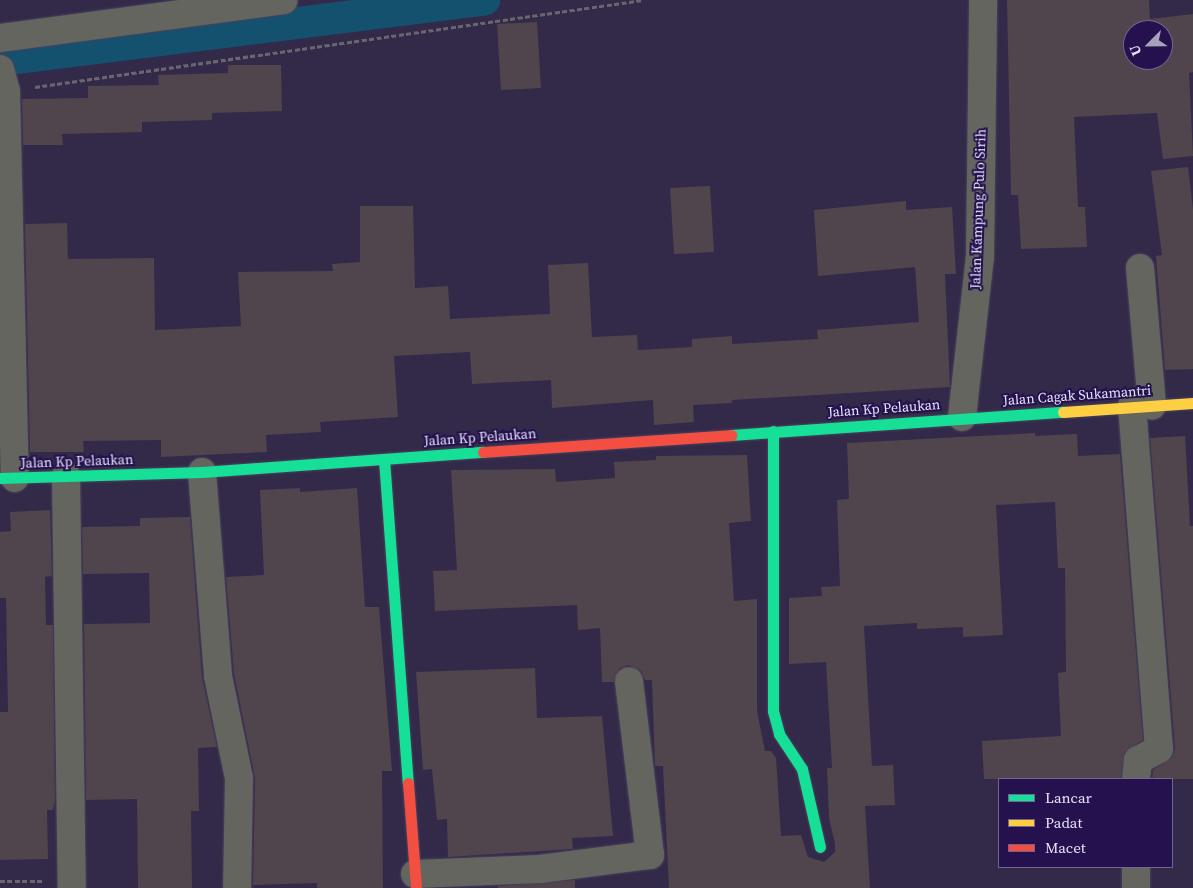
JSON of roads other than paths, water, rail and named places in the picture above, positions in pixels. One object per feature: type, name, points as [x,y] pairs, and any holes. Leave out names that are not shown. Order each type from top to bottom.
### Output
[{"type":"street","points":[[0,38],[283,0]]},
{"type":"street","name":"Jalan Kampung Pulo Sirih","points":[[962,417],[980,257],[983,0]]},
{"type":"street","points":[[4,81],[7,478]]},
{"type":"street","points":[[1136,778],[1138,760],[1156,754],[1159,746],[1142,406],[1140,268]]},
{"type":"street","name":"Jalan Cagak Sukamantri","points":[[962,417],[1193,403]]},
{"type":"street","name":"Jalan Kp Pelaukan","points":[[7,478],[202,472],[962,417]]},
{"type":"street","points":[[773,431],[774,711],[779,734],[802,769],[820,847]]},
{"type":"street","points":[[384,459],[416,881],[540,869],[650,855],[630,681]]},
{"type":"street","points":[[202,472],[218,676],[239,778],[237,888]]},
{"type":"street","points":[[66,476],[72,885]]},
{"type":"street","points":[[1136,868],[1136,888]]},
{"type":"waterway","points":[[0,60],[484,0]]}]
